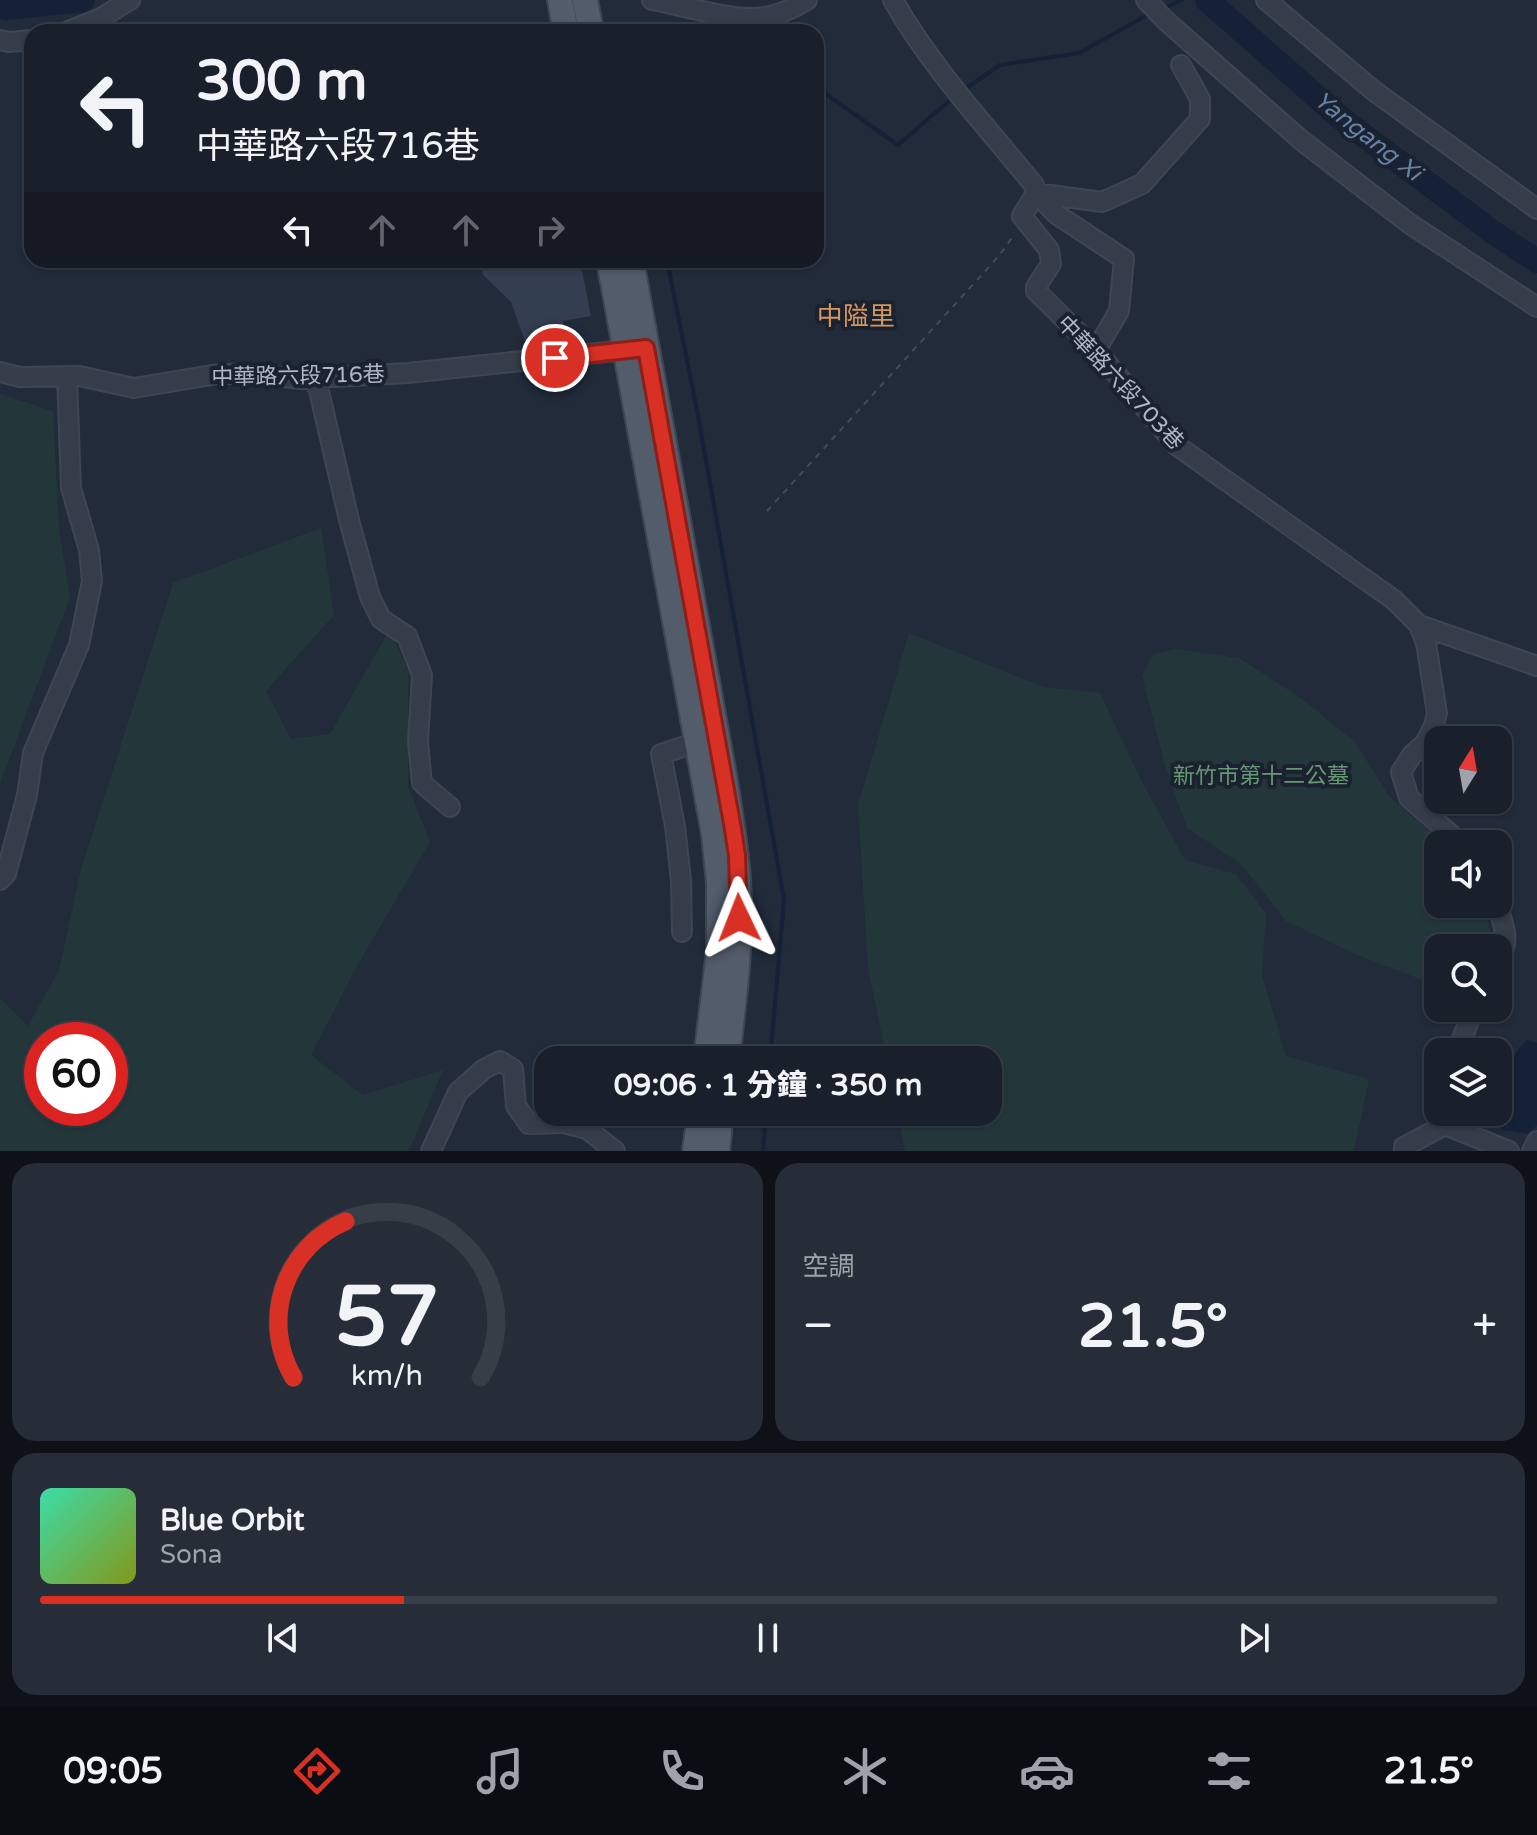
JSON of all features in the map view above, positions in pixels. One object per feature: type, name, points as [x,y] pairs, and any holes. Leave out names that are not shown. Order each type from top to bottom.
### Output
[{"type":"main road","points":[[585,0],[590,24]]},
{"type":"main road","points":[[563,1],[565,24]]},
{"type":"main road","points":[[611,268],[636,349],[725,781],[737,856],[738,949],[728,1046]]},
{"type":"main road","points":[[631,268],[636,349],[714,834],[719,883],[719,951],[708,1046]]},
{"type":"main road","points":[[695,1151],[698,1126]]},
{"type":"main road","points":[[717,1151],[720,1126]]},
{"type":"street","points":[[86,24],[130,0]]},
{"type":"street","points":[[652,0],[752,18],[774,15],[807,0]]},
{"type":"street","points":[[893,0],[934,62],[1034,185],[1036,193],[1056,214],[1124,259],[1119,311],[1096,350]]},
{"type":"street","points":[[1146,0],[1301,140],[1410,224],[1537,307]]},
{"type":"street","points":[[1266,0],[1374,91],[1537,209]]},
{"type":"street","points":[[0,40],[24,41]]},
{"type":"street","points":[[1036,193],[1102,202],[1142,184],[1200,119],[1200,99],[1181,65]]},
{"type":"street","points":[[1025,219],[1022,216],[1036,193]]},
{"type":"street","name":"中華路六段703巷","points":[[1025,219],[1049,250],[1051,264],[1036,291],[1096,350],[1176,445],[1394,600],[1419,625]]},
{"type":"street","name":"中華路六段716巷","points":[[0,372],[20,377],[79,376],[134,388],[218,374],[302,379],[408,373],[636,349]]},
{"type":"street","points":[[0,880],[6,874],[27,795],[33,753],[79,645],[92,581],[89,550],[71,488],[67,376]]},
{"type":"street","points":[[316,378],[370,597],[381,619],[407,636],[422,675],[418,742],[422,783],[450,807]]},
{"type":"street","points":[[1419,625],[1537,666]]},
{"type":"street","points":[[1419,625],[1426,643],[1437,713],[1425,743],[1401,772],[1409,798],[1446,830]]},
{"type":"street","points":[[682,932],[675,826],[661,754],[698,742]]},
{"type":"street","points":[[431,1151],[458,1092],[484,1069],[500,1061],[513,1069],[516,1106],[529,1124],[564,1123],[587,1129],[615,1151]]},
{"type":"street","points":[[1404,1151],[1404,1147],[1443,1126]]},
{"type":"street","points":[[1447,1126],[1509,1151]]},
{"type":"street","points":[[1532,1151],[1537,1141]]},
{"type":"path","points":[[767,511],[998,257],[1025,219]]},
{"type":"green space","points":[[0,394],[53,411],[59,529],[70,597],[0,784]]},
{"type":"green space","points":[[321,528],[334,615],[266,691],[291,739],[330,734],[390,629],[408,672],[408,786],[430,842],[358,964],[311,1055],[363,1095],[443,1070],[409,1151],[0,1151],[0,998],[24,1022],[24,1126],[128,1126],[128,1022],[30,1022],[59,970],[81,869],[173,583]]},
{"type":"green space","points":[[909,633],[1043,687],[1100,693],[1142,782],[1185,860],[1236,874],[1266,914],[1262,975],[1286,1056],[1369,1079],[1354,1151],[905,1151],[900,1126],[1002,1126],[1002,1046],[884,1046],[868,968],[858,805]]},
{"type":"green space","name":"新竹市第十二公墓","points":[[1175,649],[1239,658],[1298,696],[1355,742],[1389,796],[1428,830],[1424,830],[1424,918],[1488,918],[1490,934],[1424,934],[1424,981],[1355,954],[1286,921],[1241,864],[1187,828],[1166,769],[1142,676],[1153,654]]},
{"type":"water","points":[[1527,1040],[1537,1043],[1537,1125],[1528,1134],[1503,1130],[1498,1126],[1512,1126],[1512,1061]]},
{"type":"building","points":[[482,268],[582,268],[591,316],[563,321],[566,337],[526,344],[511,302],[483,275]]},
{"type":"waterway","name":"Yangang Xi","points":[[0,6],[6,8],[83,0]]},
{"type":"waterway","points":[[1164,8],[1182,0]]},
{"type":"waterway","name":"Yangang Xi","points":[[1207,0],[1343,120],[1494,233],[1537,261]]},
{"type":"waterway","points":[[968,87],[1000,65],[1079,53],[1149,14]]},
{"type":"waterway","points":[[824,93],[898,145],[950,100]]},
{"type":"waterway","points":[[669,268],[699,421],[784,900],[771,1046]]},
{"type":"waterway","points":[[763,1151],[765,1126]]},
{"type":"district","name":"中隘里","points":[[856,316]]},
{"type":"route","points":[[555,358],[646,348],[733,829],[739,918]]}]
